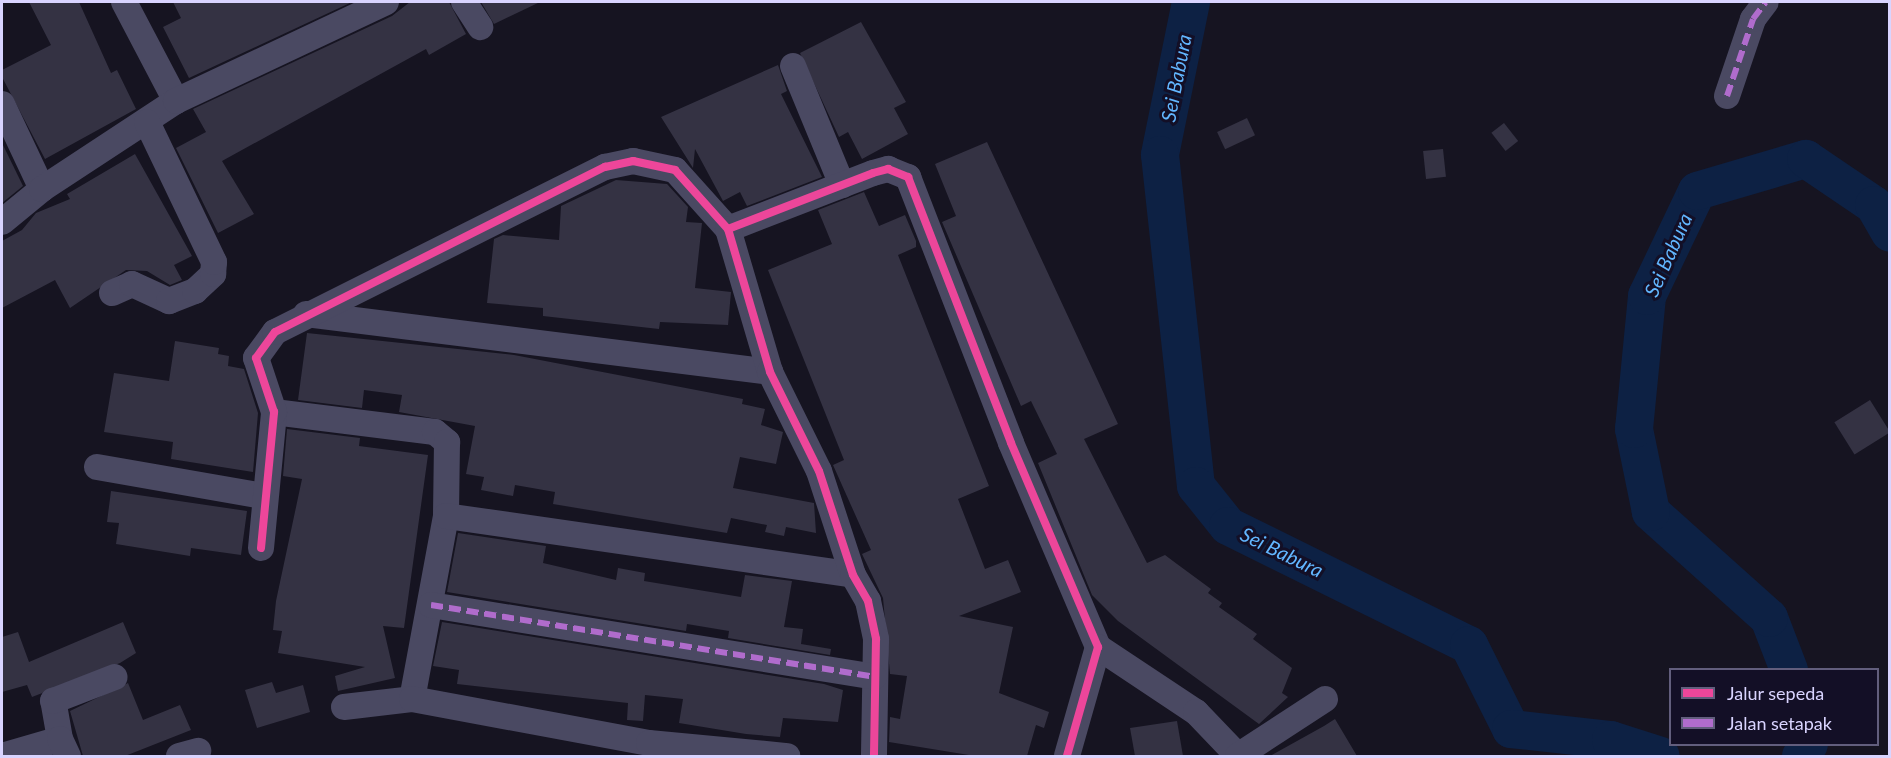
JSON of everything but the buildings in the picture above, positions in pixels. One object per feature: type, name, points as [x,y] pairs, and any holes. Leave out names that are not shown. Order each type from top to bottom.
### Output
[{"type":"street","points":[[124,2],[176,101]]},
{"type":"street","points":[[2,222],[42,189],[176,101],[386,2]]},
{"type":"street","points":[[464,2],[480,27]]},
{"type":"street","points":[[1727,96],[1748,29],[1766,2]]},
{"type":"street","points":[[793,66],[842,185]]},
{"type":"street","points":[[2,104],[42,189]]},
{"type":"street","points":[[112,293],[132,284],[169,301],[195,291],[213,273],[214,262],[147,122]]},
{"type":"street","points":[[261,548],[264,495],[274,412],[257,352],[275,332],[306,314],[605,167],[633,161],[675,170],[728,229],[770,372],[819,471],[853,575],[868,601],[876,639],[874,756]]},
{"type":"street","points":[[728,229],[888,169],[911,183],[1011,442],[1098,647],[1196,712],[1238,756],[1325,699]]},
{"type":"street","points":[[306,314],[770,372]]},
{"type":"street","points":[[274,412],[441,435],[450,450],[446,516],[412,699]]},
{"type":"street","points":[[97,467],[264,495]]},
{"type":"street","points":[[446,516],[853,575]]},
{"type":"street","points":[[431,605],[874,677]]},
{"type":"street","points":[[1067,756],[1098,647]]},
{"type":"street","points":[[2,756],[64,747],[53,701],[116,677]]},
{"type":"street","points":[[344,707],[412,699],[649,743],[787,756]]},
{"type":"waterway","name":"Sei Babura","points":[[1191,2],[1160,155],[1196,486],[1228,526],[1469,645],[1511,729],[1611,740],[1661,756]]},
{"type":"waterway","name":"Sei Babura","points":[[1788,668],[1769,618],[1651,512],[1634,429],[1647,296],[1697,191],[1806,159],[1874,205],[1890,233]]},
{"type":"waterway","name":"Sei Babura","points":[[1801,756],[1808,746]]},
{"type":"marked path","points":[[1727,96],[1753,19],[1766,2]]},
{"type":"marked path","points":[[431,605],[874,677]]},
{"type":"cycle path","points":[[261,548],[274,412],[256,358],[275,332],[605,167],[633,161],[675,170],[728,229],[770,372],[819,471],[853,575],[868,601],[876,639],[874,756]]},
{"type":"cycle path","points":[[728,229],[873,173],[888,169],[908,177],[1011,443],[1098,647],[1067,756]]}]
